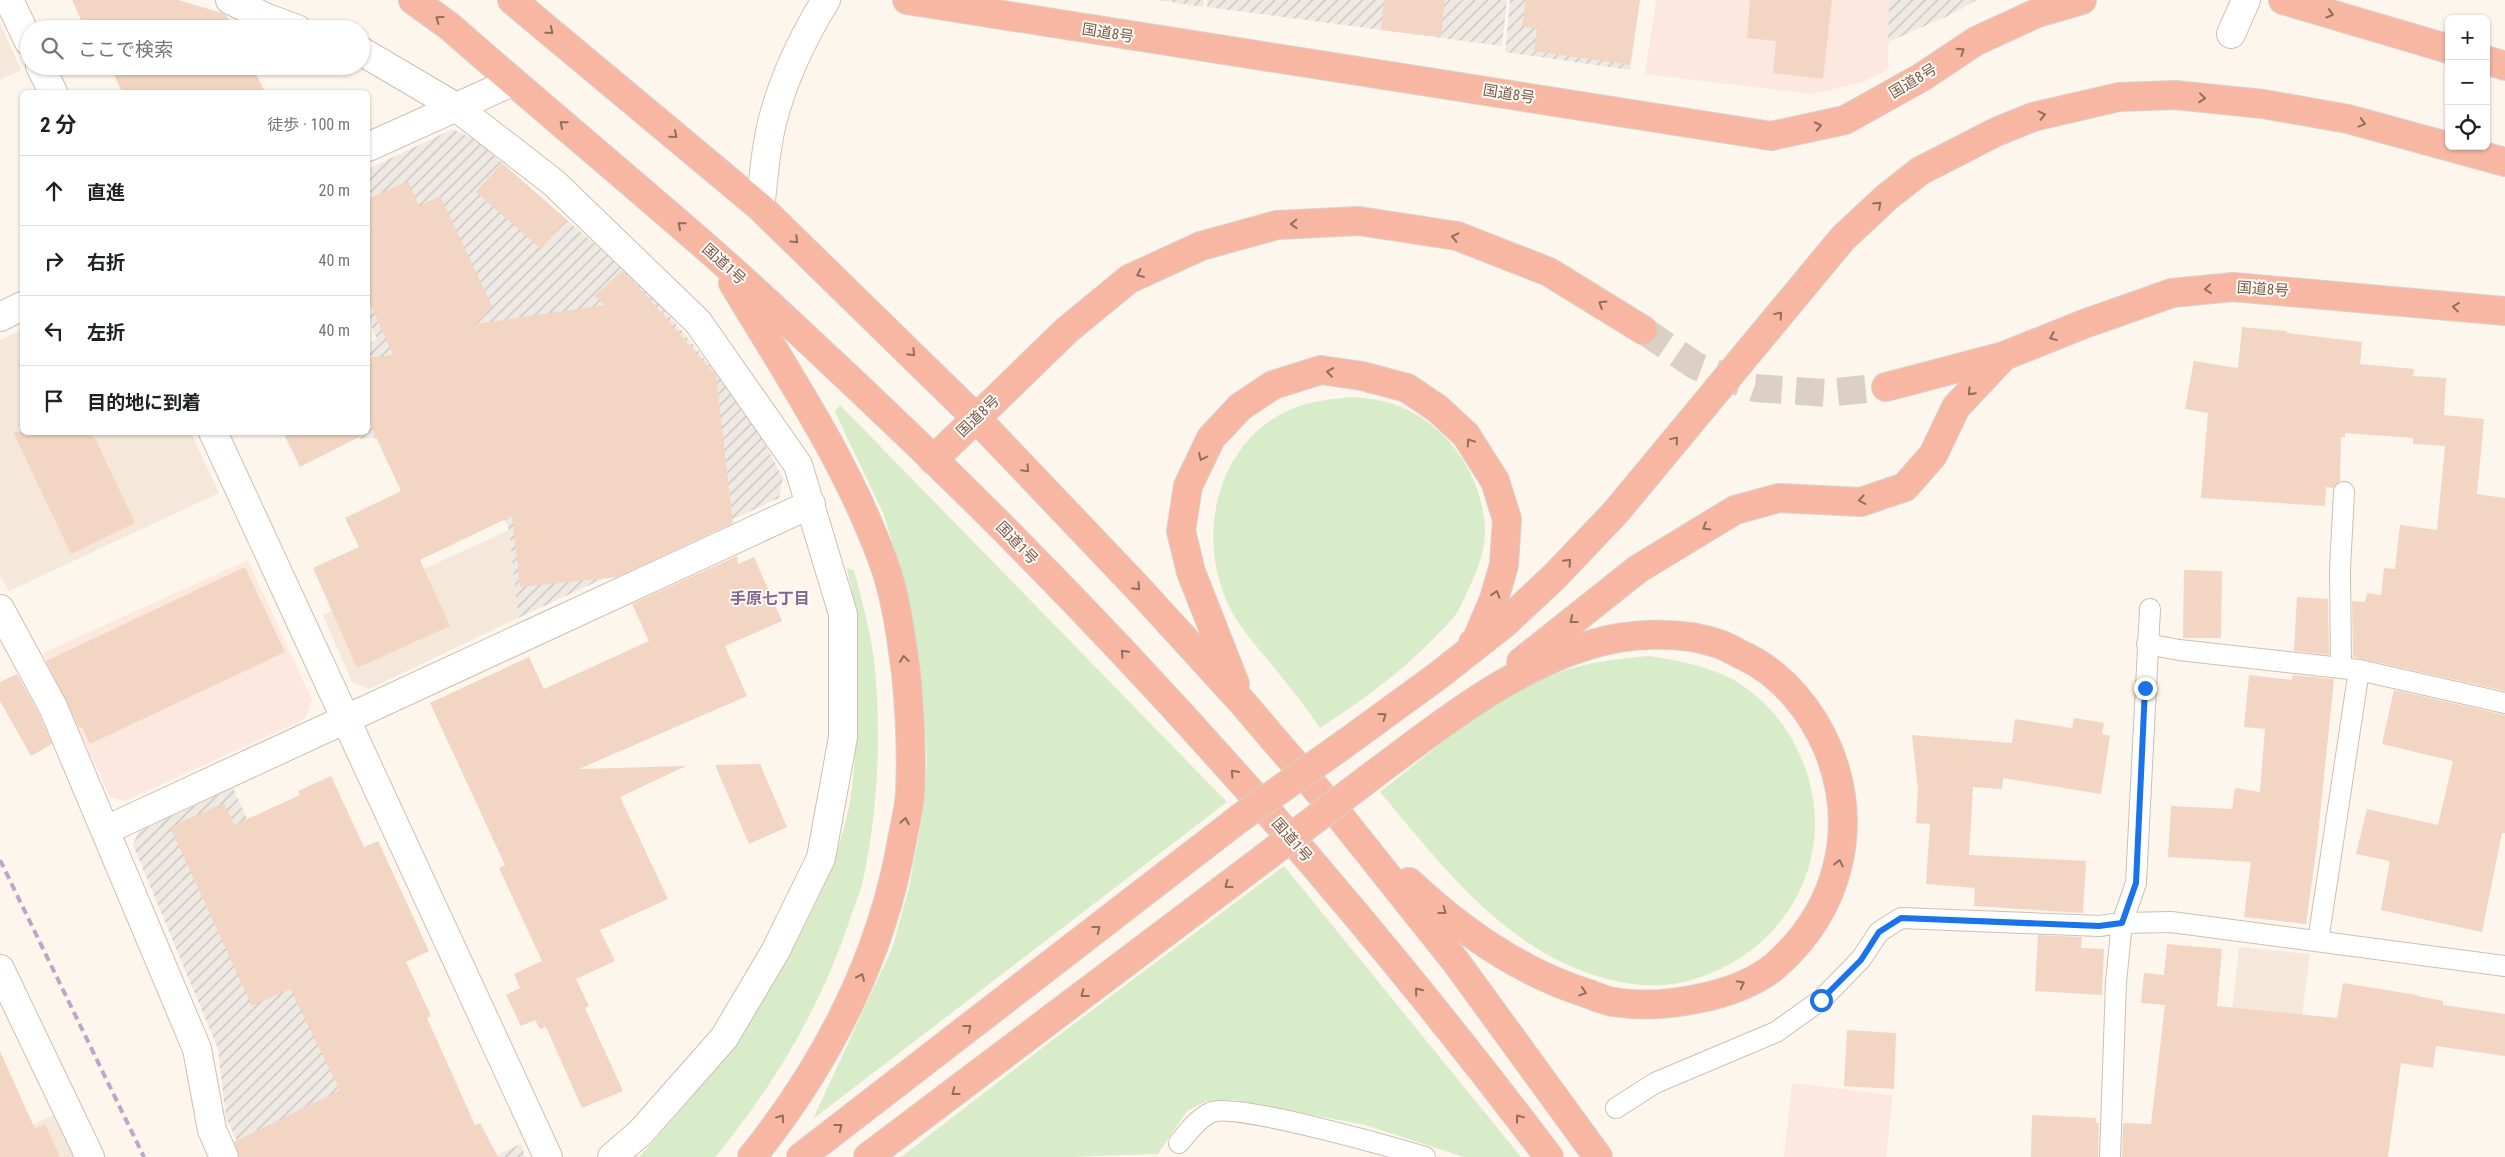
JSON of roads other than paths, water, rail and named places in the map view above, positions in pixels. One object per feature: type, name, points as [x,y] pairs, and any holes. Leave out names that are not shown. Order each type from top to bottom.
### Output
[{"type":"highway","name":"国道1号","points":[[413,0],[450,26],[512,82],[718,257],[933,460],[1114,642],[1310,859],[1418,990],[1549,1157]]},
{"type":"highway","points":[[512,0],[760,207],[976,418],[1136,586],[1242,702],[1342,819],[1456,962],[1598,1157]]},
{"type":"highway","name":"国道8号","points":[[907,0],[1771,136],[1845,120],[1922,77],[1976,41],[2037,13],[2082,0]]},
{"type":"highway","points":[[2283,0],[2445,48]]},
{"type":"highway","points":[[2490,61],[2505,66]]},
{"type":"highway","points":[[801,1157],[1240,818],[1439,675],[1505,623],[1555,576],[1615,513],[1843,238],[1887,197],[1920,171],[1996,132],[2032,117],[2119,97],[2175,95],[2262,104],[2348,119],[2505,162]]},
{"type":"highway","name":"国道8号","points":[[933,460],[1067,330],[1129,279],[1201,246],[1277,224],[1359,221],[1457,236],[1549,272],[1643,330]]},
{"type":"highway","points":[[718,257],[856,493],[884,564],[902,639],[910,714],[910,795],[896,874],[875,946],[844,1015],[809,1079],[752,1157]]},
{"type":"highway","name":"国道8号","points":[[1886,387],[2004,356],[2084,324],[2172,293],[2233,286],[2505,311]]},
{"type":"highway","points":[[868,1157],[1467,705],[1638,569],[1735,510],[1779,498],[1861,502],[1905,487],[1933,455],[1956,407],[2004,356]]},
{"type":"highway","points":[[1242,702],[1189,564],[1181,531],[1188,486],[1211,438],[1240,407],[1274,385],[1321,370],[1362,376],[1407,388],[1438,409],[1466,435],[1495,482],[1507,519],[1504,565],[1494,599],[1477,639],[1439,675]]},
{"type":"highway","points":[[1342,819],[1428,900],[1476,936],[1529,969],[1572,988],[1614,1002],[1670,1003],[1698,999],[1735,988],[1773,968],[1805,934],[1826,900],[1840,864],[1844,822],[1838,774],[1821,733],[1794,694],[1760,664],[1717,643],[1672,635],[1632,636],[1590,644],[1548,660],[1514,677],[1467,705]]},
{"type":"street","points":[[9,0],[20,23]]},
{"type":"street","points":[[230,0],[272,20]]},
{"type":"street","points":[[760,207],[772,124],[789,69],[810,25],[826,0]]},
{"type":"street","points":[[2231,34],[2246,0]]},
{"type":"street","points":[[370,56],[456,107],[554,183],[698,322],[798,465],[843,614],[843,737],[821,858],[775,952],[724,1038],[640,1132],[612,1157]]},
{"type":"street","points":[[44,75],[52,90]]},
{"type":"street","points":[[370,146],[512,82]]},
{"type":"street","points":[[0,317],[20,307]]},
{"type":"street","points":[[214,435],[548,1157]]},
{"type":"street","points":[[106,830],[811,504]]},
{"type":"street","points":[[0,610],[53,708],[197,1049],[212,1130],[224,1157]]},
{"type":"street","points":[[0,968],[90,1157]]},
{"type":"lane","points":[[2318,941],[2350,669],[2340,569],[2344,492]]},
{"type":"lane","points":[[2110,1157],[2116,982],[2122,923],[2136,883],[2150,609]]},
{"type":"lane","points":[[2148,644],[2179,650],[2350,669],[2505,703]]},
{"type":"lane","points":[[1616,1108],[1655,1083],[1776,1032],[1821,1000],[1861,960],[1879,932],[1901,918],[2099,926],[2122,923],[2170,922],[2505,966]]},
{"type":"lane","points":[[1179,1144],[1191,1128],[1212,1112],[1238,1111],[1388,1146],[1425,1157]]},
{"type":"tunnel","points":[[1643,330],[1696,366],[1755,388],[1826,393],[1886,387]]},
{"type":"railway","points":[[0,860],[144,1157]]},
{"type":"district","name":"手原七丁目","points":[[770,598]]}]
